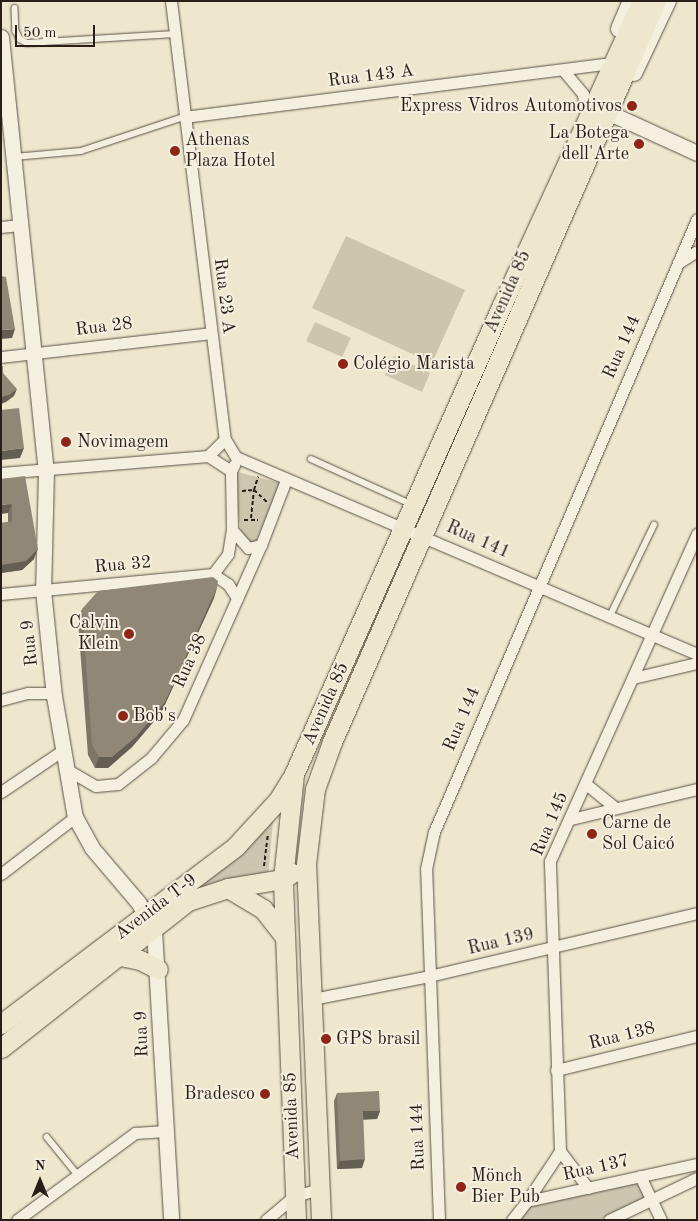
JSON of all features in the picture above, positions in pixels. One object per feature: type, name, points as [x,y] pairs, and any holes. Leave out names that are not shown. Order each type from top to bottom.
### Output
[{"type":"main road","name":"Avenida 85","points":[[539,225],[541,206],[631,1]]},
{"type":"main road","name":"Avenida 85","points":[[296,1220],[283,878],[294,774],[416,506],[539,225],[642,1]]},
{"type":"main road","name":"Avenida 85","points":[[321,1220],[306,864],[315,790],[329,750],[425,535],[656,1]]},
{"type":"main road","name":"Avenida 85","points":[[555,237],[572,213],[614,115],[668,1]]},
{"type":"main road","name":"Avenida T-9","points":[[1,1048],[120,956],[150,922],[236,846],[279,799],[294,774]]},
{"type":"main road","name":"Avenida T-9","points":[[1,1024],[150,922],[188,900],[228,888],[283,878],[306,864]]},
{"type":"main road","points":[[228,888],[263,909],[285,937]]},
{"type":"main road","points":[[120,956],[140,960],[158,969]]},
{"type":"street","name":"Rua 23 A","points":[[171,1],[225,439],[231,451],[243,462]]},
{"type":"street","name":"Rua 9","points":[[1,37],[5,98],[14,157],[20,225],[36,353],[46,470],[43,590],[54,696],[75,817],[92,848],[150,922],[158,969],[171,1220]]},
{"type":"street","name":"Rua 143 A","points":[[184,117],[604,64]]},
{"type":"street","points":[[563,70],[584,94],[585,108]]},
{"type":"street","points":[[614,115],[697,153]]},
{"type":"street","name":"Rua 144","points":[[438,1220],[426,869],[434,832],[538,585],[697,219]]},
{"type":"street","points":[[1,227],[20,225]]},
{"type":"street","points":[[678,263],[697,251]]},
{"type":"street","name":"Rua 28","points":[[1,357],[211,333]]},
{"type":"street","points":[[208,456],[225,439]]},
{"type":"street","points":[[1,473],[208,456],[230,471]]},
{"type":"street","points":[[243,462],[235,464],[230,471],[237,528],[248,548],[261,545]]},
{"type":"street","name":"Rua 141","points":[[243,462],[425,535],[697,654]]},
{"type":"street","name":"Rua 38","points":[[66,769],[84,781],[108,787],[118,784],[151,758],[183,720],[261,545],[286,480]]},
{"type":"street","points":[[237,528],[228,554],[213,574],[228,584],[238,598]]},
{"type":"street","name":"Rua 145","points":[[560,1151],[551,949],[550,861],[571,819],[697,534]]},
{"type":"street","name":"Rua 32","points":[[1,594],[213,574]]},
{"type":"street","points":[[633,678],[697,662]]},
{"type":"street","points":[[1,700],[37,692],[54,696]]},
{"type":"street","points":[[1,792],[63,750]]},
{"type":"street","points":[[586,784],[616,808]]},
{"type":"street","points":[[571,819],[697,789]]},
{"type":"street","points":[[1,874],[75,817]]},
{"type":"street","name":"Rua 139","points":[[312,999],[551,949],[697,913]]},
{"type":"street","name":"Rua 138","points":[[556,1070],[697,1036]]},
{"type":"street","points":[[17,1220],[135,1133],[165,1131]]},
{"type":"street","points":[[512,1220],[527,1202],[560,1151],[588,1188]]},
{"type":"street","name":"Rua 137","points":[[527,1202],[697,1164]]},
{"type":"street","points":[[640,1176],[661,1220]]},
{"type":"street","points":[[609,1220],[697,1178]]},
{"type":"street","points":[[266,1220],[295,1196],[320,1189]]},
{"type":"lane","points":[[15,8],[16,31],[20,39],[27,43],[175,34]]},
{"type":"lane","points":[[14,157],[80,150],[184,117]]},
{"type":"lane","points":[[311,459],[416,506]]},
{"type":"lane","points":[[610,616],[654,525]]},
{"type":"lane","points":[[47,1137],[78,1175]]},
{"type":"path","points":[[251,518],[254,490],[258,477]]},
{"type":"path","points":[[237,492],[254,490]]},
{"type":"path","points":[[254,490],[270,506],[274,498]]},
{"type":"path","points":[[237,528],[241,521],[240,511]]},
{"type":"path","points":[[241,521],[251,518],[262,525]]},
{"type":"path","points":[[264,868],[268,832]]},
{"type":"shaded area","points":[[346,236],[465,290],[432,363],[312,308]]},
{"type":"shaded area","points":[[315,322],[351,338],[342,357],[306,341]]},
{"type":"shaded area","points":[[394,356],[430,373],[422,392],[385,375]]},
{"type":"shaded area","points":[[233,471],[280,483],[255,544],[248,545],[241,534]]},
{"type":"shaded area","points":[[274,809],[268,877],[170,910]]},
{"type":"shaded area","points":[[640,1179],[645,1198],[600,1220],[516,1220],[528,1204]]},
{"type":"building","points":[[1,276],[6,277],[15,329],[1,330]]},
{"type":"building","points":[[1,366],[3,366],[3,373],[17,389],[9,395],[1,397]]},
{"type":"building","points":[[19,408],[24,448],[1,451],[1,410]]},
{"type":"building","points":[[25,476],[38,549],[26,561],[1,565],[1,523],[12,522],[12,504],[1,505],[1,479]]},
{"type":"building","points":[[213,577],[218,581],[217,588],[165,702],[136,737],[112,757],[99,757],[92,745],[82,609],[98,591]]},
{"type":"building","points":[[379,1091],[380,1111],[363,1111],[365,1159],[340,1161],[337,1093]]},
{"type":"place","name":"Express Vidros Automotivos","points":[[632,106]]},
{"type":"place","name":"La Botega dell'Arte","points":[[639,144]]},
{"type":"place","name":"Athenas Plaza Hotel","points":[[175,151]]},
{"type":"place","name":"Colégio Marista","points":[[343,364]]},
{"type":"place","name":"Novimagem","points":[[66,442]]},
{"type":"place","name":"Calvin Klein","points":[[129,634]]},
{"type":"place","name":"Bob's","points":[[123,716]]},
{"type":"place","name":"Carne de Sol Caicó","points":[[592,834]]},
{"type":"place","name":"GPS brasil","points":[[326,1039]]},
{"type":"place","name":"Bradesco","points":[[265,1094]]},
{"type":"place","name":"Mönch Bier Pub","points":[[461,1187]]}]
